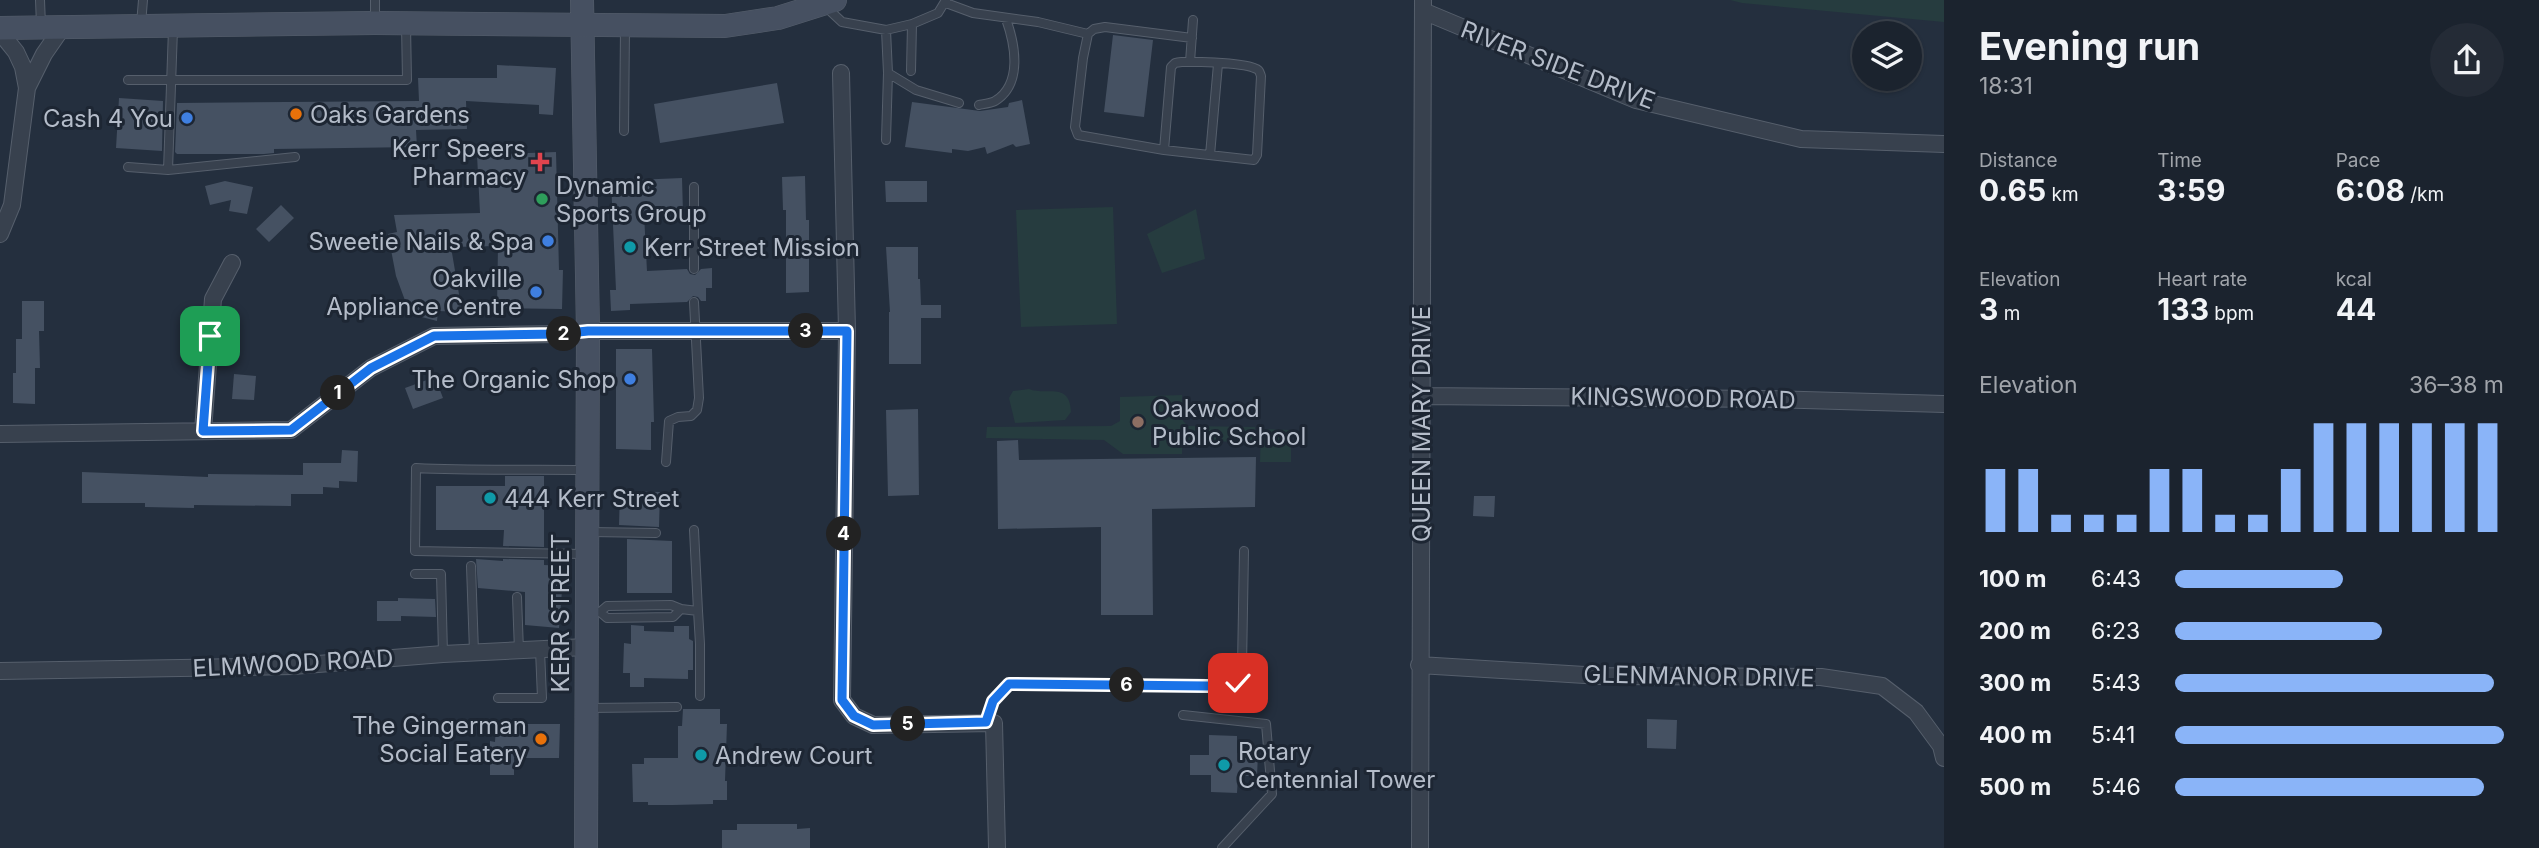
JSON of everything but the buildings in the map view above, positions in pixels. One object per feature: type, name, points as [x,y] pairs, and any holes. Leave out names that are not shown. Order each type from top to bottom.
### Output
[{"type":"main road","name":"KERR STREET","points":[[582,0],[588,331],[587,543],[593,612],[586,647],[586,848]]},
{"type":"main road","points":[[0,30],[173,26],[375,11],[406,23],[725,26],[778,18],[830,2]]},
{"type":"street","name":"RIVER SIDE DRIVE","points":[[1423,6],[1636,100],[1801,139],[1944,144]]},
{"type":"street","name":"QUEEN MARY DRIVE","points":[[1420,848],[1423,6]]},
{"type":"street","points":[[0,234],[12,205],[27,88],[44,54],[51,28]]},
{"type":"street","points":[[0,30],[19,60],[27,88]]},
{"type":"street","points":[[841,73],[847,331],[842,700],[854,716],[873,725],[994,723],[997,848]]},
{"type":"street","points":[[203,431],[213,299],[232,263]]},
{"type":"street","points":[[0,434],[291,430],[371,368],[434,336],[588,331],[847,331]]},
{"type":"street","name":"KINGSWOOD ROAD","points":[[1422,396],[1769,399],[1944,404]]},
{"type":"street","name":"ELMWOOD ROAD","points":[[0,671],[293,666],[443,654],[586,647]]},
{"type":"street","name":"GLENMANOR DRIVE","points":[[1419,665],[1601,676],[1821,677],[1882,686],[1916,712],[1941,746],[1944,758]]},
{"type":"lane","points":[[140,27],[143,0]]},
{"type":"lane","points":[[41,1],[51,28]]},
{"type":"lane","points":[[830,2],[842,22],[886,30],[912,24],[939,13],[946,2],[972,13],[1038,22],[1088,34]]},
{"type":"lane","points":[[979,105],[995,101],[1010,85],[1014,66],[1013,38],[1006,19]]},
{"type":"lane","points":[[1190,62],[1193,20]]},
{"type":"lane","points":[[128,80],[407,80],[406,23]]},
{"type":"lane","points":[[911,71],[912,24]]},
{"type":"lane","points":[[168,170],[173,26]]},
{"type":"lane","points":[[624,131],[625,26]]},
{"type":"lane","points":[[1164,150],[1171,67],[1179,61],[1254,67],[1259,71],[1261,76],[1257,155],[1252,160],[1164,150],[1076,134],[1083,58],[1088,34],[1094,29],[1105,27],[1192,38]]},
{"type":"lane","points":[[886,30],[886,140]]},
{"type":"lane","points":[[1210,155],[1218,64]]},
{"type":"lane","points":[[888,73],[916,90],[959,103]]},
{"type":"lane","points":[[128,167],[168,170],[295,157]]},
{"type":"lane","points":[[694,187],[694,269]]},
{"type":"lane","points":[[666,462],[669,421],[691,416],[697,410],[699,398],[694,302]]},
{"type":"lane","points":[[587,470],[478,471],[416,468],[415,551],[587,543],[656,533]]},
{"type":"lane","points":[[694,530],[700,696]]},
{"type":"lane","points":[[986,722],[993,701],[1009,684],[1208,686],[1238,683],[1242,666],[1244,551]]},
{"type":"lane","points":[[471,566],[474,652]]},
{"type":"lane","points":[[415,574],[442,574],[443,654]]},
{"type":"lane","points":[[517,597],[519,651]]},
{"type":"lane","points":[[593,612],[607,618],[673,617],[681,610],[698,611]]},
{"type":"lane","points":[[498,698],[542,698],[540,650]]},
{"type":"lane","points":[[586,708],[677,707]]},
{"type":"lane","points":[[1183,715],[1266,724],[1272,794],[1222,848]]},
{"type":"green space","points":[[1730,0],[1944,0],[1944,22],[1742,3]]},
{"type":"green space","points":[[1113,207],[1117,324],[1021,327],[1016,210]]},
{"type":"green space","points":[[1196,209],[1205,259],[1162,273],[1147,234]]},
{"type":"green space","points":[[1029,389],[1062,393],[1070,402],[1071,412],[1065,420],[1015,423],[1009,398],[1013,391]]},
{"type":"green space","points":[[1182,395],[1183,421],[1188,426],[1255,427],[1255,442],[1194,441],[1182,445],[1182,454],[1123,454],[1104,440],[986,438],[987,427],[1111,426],[1120,421],[1120,397]]},
{"type":"green space","points":[[1261,429],[1291,430],[1291,462],[1260,462]]},
{"type":"place","name":"Oaks Gardens","points":[[296,114]]},
{"type":"place","name":"Cash 4 You","points":[[187,118]]},
{"type":"place","name":"Kerr Speers Pharmacy","points":[[540,162]]},
{"type":"place","name":"Dynamic Sports Group","points":[[542,199]]},
{"type":"place","name":"Sweetie Nails & Spa","points":[[548,241]]},
{"type":"place","name":"Kerr Street Mission","points":[[630,247]]},
{"type":"place","name":"Oakville Appliance Centre","points":[[536,292]]},
{"type":"place","name":"The Organic Shop","points":[[630,379]]},
{"type":"place","name":"Oakwood Public School","points":[[1138,422]]},
{"type":"place","name":"444 Kerr Street","points":[[490,498]]},
{"type":"place","name":"The Gingerman Social Eatery","points":[[541,739]]},
{"type":"place","name":"Andrew Court","points":[[701,755]]},
{"type":"place","name":"Rotary Centennial Tower","points":[[1224,765]]},
{"type":"route","points":[[210,336],[203,431],[291,430],[371,368],[434,336],[588,331],[847,331],[842,700],[854,716],[873,725],[986,722],[993,701],[1009,684],[1208,686],[1238,683]]}]
